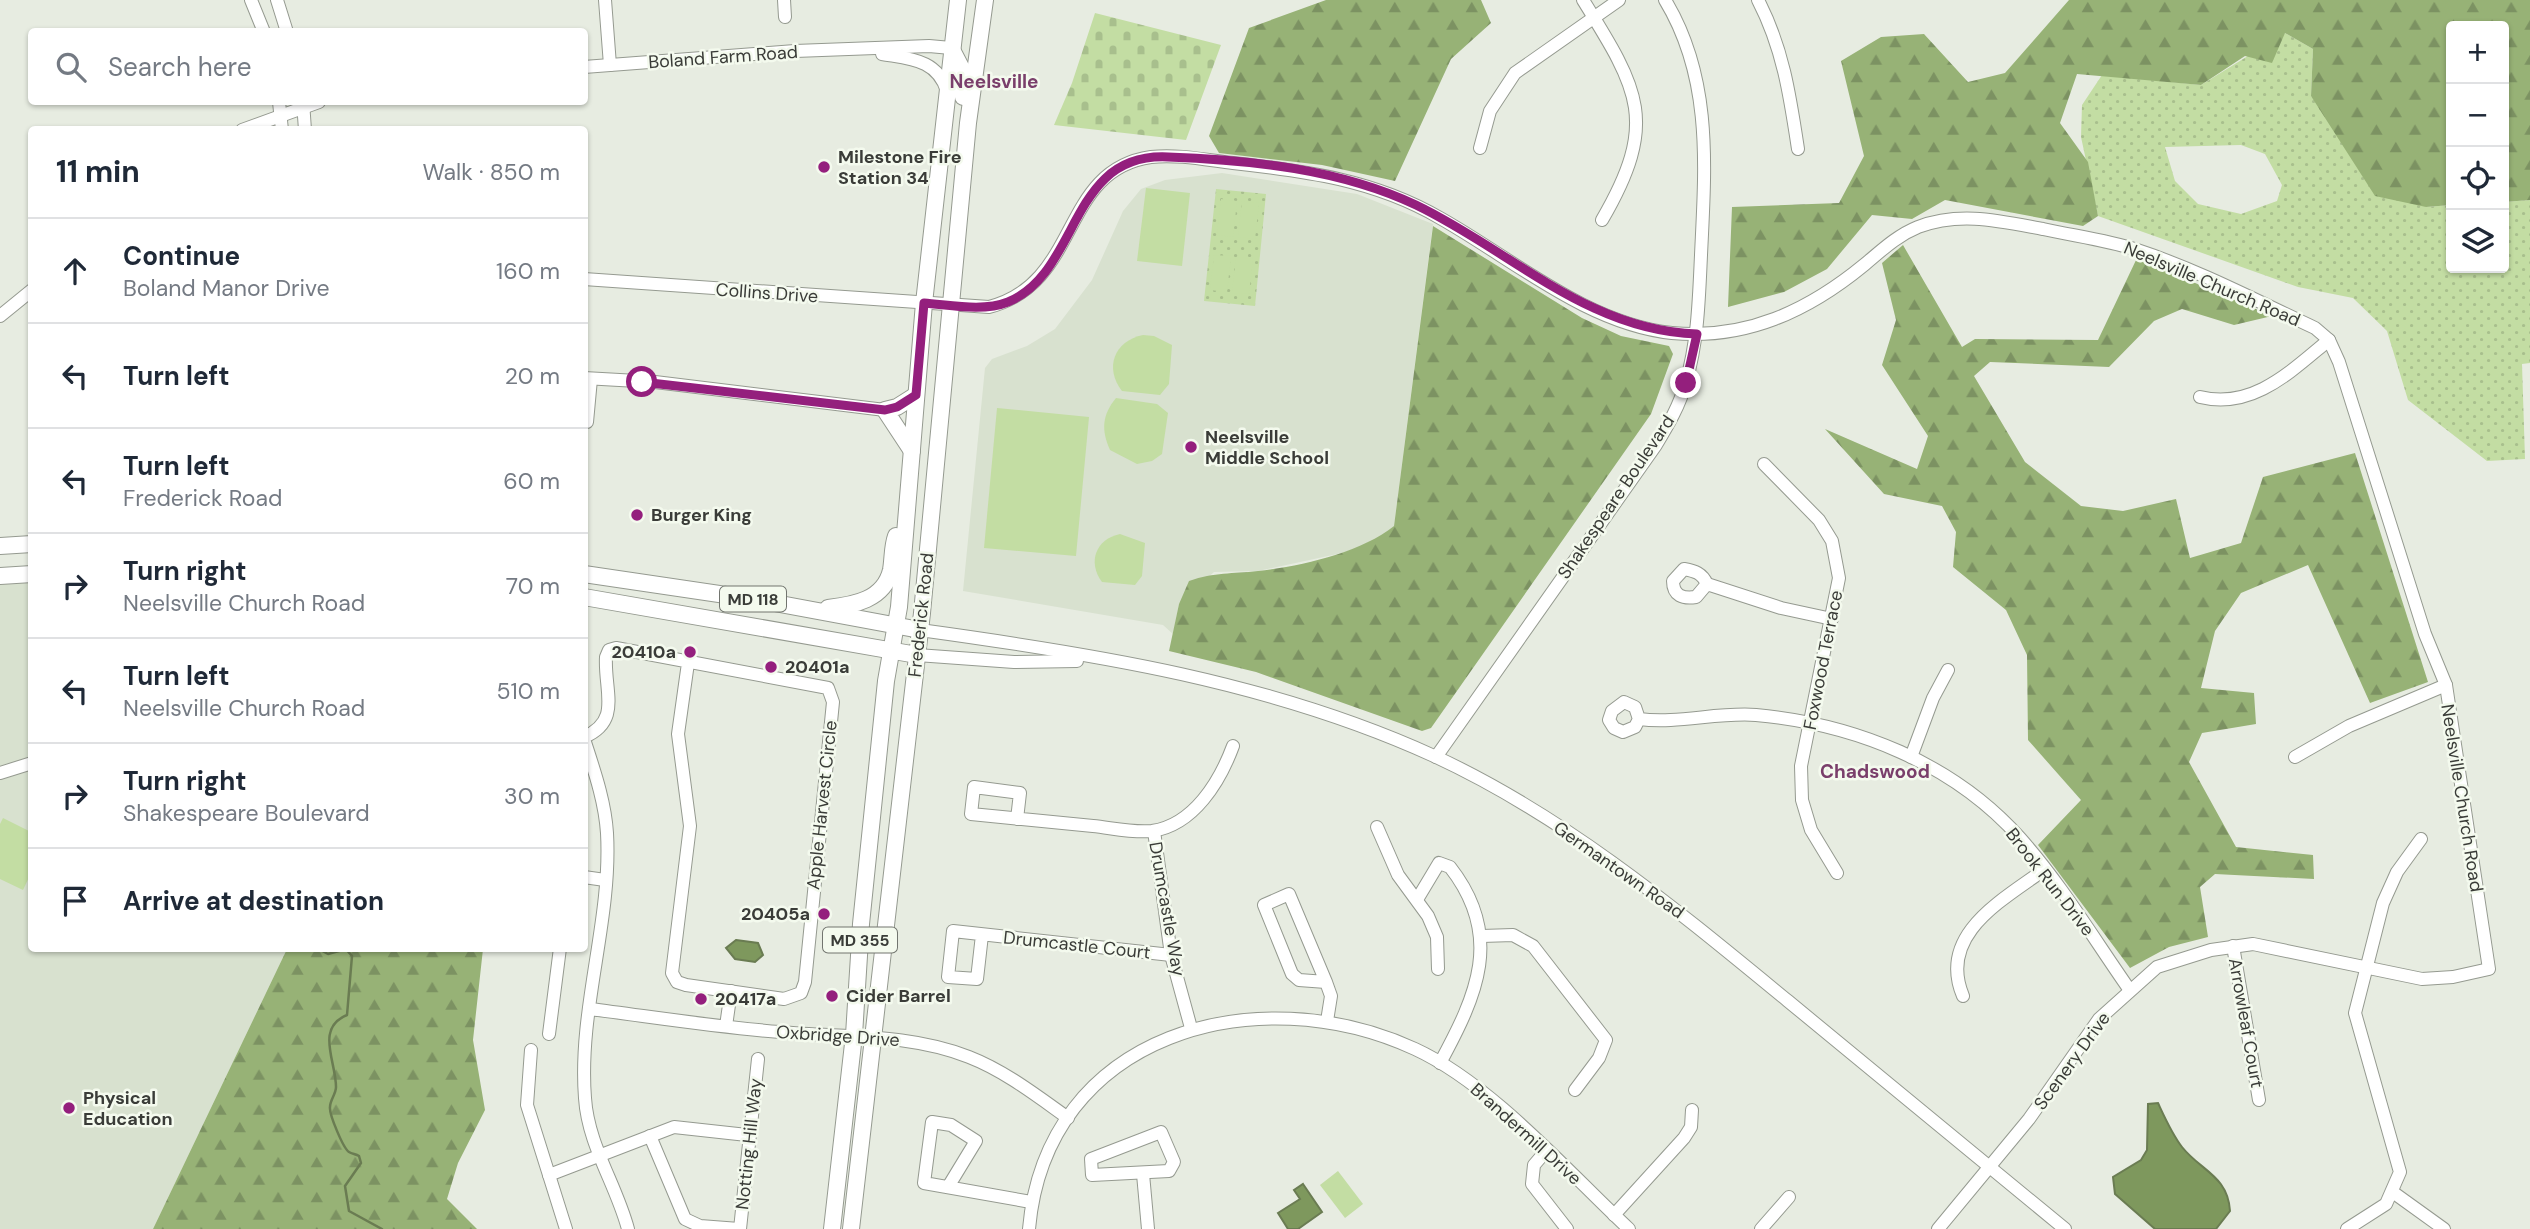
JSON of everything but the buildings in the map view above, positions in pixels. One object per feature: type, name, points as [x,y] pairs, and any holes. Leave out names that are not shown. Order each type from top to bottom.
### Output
[{"type":"main road","name":"Frederick Road","points":[[832,1229],[854,1035],[861,924],[907,516],[924,303],[958,0]]},
{"type":"main road","name":"Frederick Road","points":[[851,1229],[920,630],[968,123],[985,0]]},
{"type":"main road","points":[[951,48],[962,69],[963,109],[968,123]]},
{"type":"main road","points":[[912,451],[885,410],[897,407],[916,395]]},
{"type":"main road","points":[[813,610],[864,602],[881,589],[890,572],[894,541],[907,516]]},
{"type":"main road","points":[[0,546],[28,544]]},
{"type":"main road","points":[[0,576],[28,574]]},
{"type":"main road","name":"Germantown Road","points":[[588,575],[813,610],[920,630]]},
{"type":"main road","name":"Germantown Road","points":[[588,598],[917,654]]},
{"type":"street","points":[[251,0],[262,28]]},
{"type":"street","points":[[277,0],[286,28]]},
{"type":"street","points":[[605,0],[610,65]]},
{"type":"street","points":[[784,0],[785,17]]},
{"type":"street","points":[[1583,0],[1625,70],[1634,96],[1637,127],[1628,172],[1602,220]]},
{"type":"street","points":[[1480,148],[1490,111],[1514,73],[1619,0]]},
{"type":"street","name":"Shakespeare Boulevard","points":[[1436,757],[1656,445],[1674,414],[1686,383],[1697,334],[1706,168],[1702,107],[1684,40],[1665,0]]},
{"type":"street","points":[[1758,0],[1771,25],[1785,67],[1798,149]]},
{"type":"street","name":"Boland Farm Road","points":[[588,67],[795,51],[929,46],[951,48]]},
{"type":"street","name":"Boland Farm Road","points":[[861,50],[925,62],[939,72],[947,91]]},
{"type":"street","points":[[249,126],[280,108],[298,105]]},
{"type":"street","points":[[304,105],[305,126]]},
{"type":"street","points":[[280,108],[282,126]]},
{"type":"street","name":"Neelsville Church Road","points":[[950,305],[989,307],[1023,295],[1044,275],[1084,201],[1100,183],[1134,162],[1164,156],[1314,172],[1361,183],[1439,216],[1603,313],[1646,328],[1697,334],[1729,332],[1778,319],[1828,292],[1905,233],[1944,219],[1979,217],[2138,250],[2306,323],[2329,340],[2369,449],[2425,634],[2446,685],[2488,969]]},
{"type":"street","name":"Collins Drive","points":[[588,279],[950,305]]},
{"type":"street","points":[[0,316],[28,293]]},
{"type":"street","points":[[2200,397],[2219,402],[2273,386],[2329,340]]},
{"type":"street","points":[[588,378],[655,382],[885,410]]},
{"type":"street","name":"Foxwood Terrace","points":[[1764,464],[1819,520],[1832,541],[1839,578],[1801,766],[1802,800],[1811,830],[1837,873]]},
{"type":"street","points":[[1707,584],[1781,608],[1832,619]]},
{"type":"street","name":"Germantown Road","points":[[920,630],[1148,666],[1258,692],[1328,714],[1436,757],[1553,823],[1641,882],[2065,1229]]},
{"type":"street","name":"Apple Harvest Circle","points":[[588,736],[600,731],[607,722],[605,669],[609,650],[616,648],[828,688],[832,695],[805,982],[801,993],[784,999],[731,991],[677,982],[672,973],[691,826],[678,734],[688,663]]},
{"type":"street","name":"Germantown Road","points":[[917,654],[1014,662],[1095,659]]},
{"type":"street","points":[[1912,757],[1933,698],[1948,670]]},
{"type":"street","points":[[2295,757],[2349,726],[2446,685]]},
{"type":"street","name":"Brook Run Drive","points":[[1640,719],[1659,722],[1754,715],[1811,723],[1863,736],[1948,776],[1984,804],[2019,837],[2045,869],[2129,989]]},
{"type":"street","points":[[1017,818],[1154,831],[1190,812],[1204,799],[1221,776],[1233,746]]},
{"type":"street","points":[[588,752],[600,793],[607,832],[605,880],[590,1009],[584,1099],[599,1156],[628,1229]]},
{"type":"street","points":[[0,773],[28,763]]},
{"type":"street","points":[[1377,827],[1398,875],[1418,898],[1437,937],[1438,969]]},
{"type":"street","name":"Drumcastle Way","points":[[1154,831],[1171,955],[1191,1028]]},
{"type":"street","points":[[2347,1229],[2386,1204],[2394,1193],[2400,1163],[2355,1013],[2383,903],[2397,872],[2421,839]]},
{"type":"street","points":[[1418,898],[1439,863],[1450,867],[1475,914],[1482,936],[1476,986],[1469,1008],[1440,1063]]},
{"type":"street","points":[[1963,996],[1957,981],[1956,960],[1970,928],[1988,910],[2045,869]]},
{"type":"street","points":[[588,878],[605,880]]},
{"type":"street","points":[[1326,982],[1299,980],[1292,974],[1264,905],[1289,894],[1326,982],[1331,996],[1327,1021]]},
{"type":"street","name":"Drumcastle Court","points":[[982,934],[1171,955]]},
{"type":"street","points":[[1482,936],[1513,935],[1533,946],[1606,1040],[1599,1058],[1575,1090]]},
{"type":"street","name":"Scenery Drive","points":[[1938,1229],[2029,1119],[2099,1019],[2129,989],[2164,964],[2233,946],[2271,947],[2422,979],[2453,977],[2488,969]]},
{"type":"street","name":"Arrowleaf Court","points":[[2233,946],[2259,1100]]},
{"type":"street","points":[[549,1034],[560,952]]},
{"type":"street","points":[[726,1026],[731,991]]},
{"type":"street","name":"Oxbridge Drive","points":[[590,1009],[783,1033],[854,1035],[920,1043],[971,1057],[1017,1082],[1068,1118]]},
{"type":"street","name":"Brandermill Drive","points":[[1029,1229],[1031,1202],[1054,1140],[1092,1088],[1122,1062],[1157,1042],[1191,1028],[1254,1018],[1327,1021],[1377,1034],[1440,1063],[1488,1097],[1629,1229]]},
{"type":"street","points":[[531,1050],[527,1105],[566,1229]]},
{"type":"street","name":"Notting Hill Way","points":[[650,1136],[685,1219],[700,1226],[740,1229],[747,1135],[758,1059]]},
{"type":"street","points":[[1614,1215],[1684,1138],[1691,1127],[1692,1110]]},
{"type":"street","points":[[948,1187],[975,1142],[951,1125],[932,1122],[924,1183],[1031,1202]]},
{"type":"street","points":[[549,1175],[674,1127],[747,1135]]},
{"type":"street","points":[[1161,1132],[1174,1162],[1169,1171],[1143,1174],[1092,1175],[1091,1159],[1161,1132]]},
{"type":"street","points":[[1546,1151],[1534,1165],[1532,1184],[1567,1229]]},
{"type":"street","points":[[1143,1174],[1148,1229]]},
{"type":"street","points":[[2394,1193],[2444,1229]]},
{"type":"street","points":[[1761,1229],[1789,1197]]},
{"type":"shaded area","name":"Neelsville Middle School","points":[[1222,173],[1357,194],[1433,224],[1394,526],[1374,542],[1342,553],[1258,571],[1214,572],[1179,604],[1173,634],[1163,625],[963,591],[985,368],[992,359],[1027,346],[1055,329],[1092,280],[1123,211],[1141,189],[1165,180]]},
{"type":"shaded area","points":[[28,574],[28,952],[286,952],[153,1229],[0,1229],[0,576]]},
{"type":"shaded area","points":[[736,940],[758,943],[763,955],[755,962],[735,959],[726,948]]},
{"type":"shaded area","points":[[2158,1103],[2182,1147],[2224,1190],[2230,1211],[2216,1229],[2155,1229],[2115,1194],[2113,1177],[2141,1160],[2147,1150],[2148,1104]]},
{"type":"shaded area","points":[[1303,1184],[1322,1212],[1298,1229],[1288,1229],[1278,1213],[1300,1199],[1294,1190]]},
{"type":"green space","points":[[1326,0],[1481,0],[1491,23],[1451,59],[1395,181],[1322,165],[1219,153],[1209,136],[1249,28]]},
{"type":"green space","points":[[2069,0],[2530,0],[2530,200],[2509,202],[2509,21],[2446,21],[2446,205],[2426,207],[2375,196],[2311,96],[2313,49],[2285,33],[2272,63],[2245,56],[2201,85],[2077,74],[2060,123],[2088,162],[2098,216],[2083,226],[1945,200],[1912,219],[1872,215],[1827,269],[1784,292],[1728,307],[1732,207],[1839,203],[1864,156],[1841,61],[1881,37],[1924,34],[1968,82],[2005,73]]},
{"type":"green space","points":[[1095,13],[1221,45],[1186,140],[1054,125],[1072,83]]},
{"type":"green space","points":[[2285,33],[2313,49],[2311,96],[2426,207],[2446,205],[2446,273],[2509,273],[2509,202],[2530,200],[2530,363],[2522,364],[2525,459],[2487,461],[2408,400],[2387,331],[2353,298],[2298,287],[2098,216],[2081,137],[2082,105],[2102,75],[2201,85]],"holes":[[[2241,145],[2265,154],[2282,185],[2277,201],[2241,214],[2198,204],[2175,181],[2165,147]]]},
{"type":"green space","points":[[1146,188],[1190,193],[1182,266],[1137,261]]},
{"type":"green space","points":[[1216,189],[1266,194],[1255,306],[1204,301]]},
{"type":"green space","points":[[1221,199],[1237,201],[1233,237],[1217,235]]},
{"type":"green space","points":[[1242,201],[1259,203],[1255,239],[1238,237]]},
{"type":"green space","points":[[1433,226],[1582,318],[1621,336],[1669,346],[1673,354],[1651,414],[1431,728],[1422,731],[1256,672],[1169,651],[1179,604],[1189,581],[1215,575],[1275,569],[1330,557],[1365,544],[1394,526]]},
{"type":"green space","points":[[1903,245],[1962,347],[1975,339],[2098,340],[2137,258],[2272,316],[2234,325],[2182,309],[2154,321],[2109,367],[1990,362],[1974,376],[2025,462],[2081,506],[2123,511],[2176,499],[2190,558],[2241,543],[2263,477],[2355,453],[2428,682],[2370,703],[2308,565],[2241,593],[2215,631],[2201,688],[2254,693],[2256,724],[2202,733],[2189,762],[2236,847],[2313,855],[2314,879],[2215,874],[2200,887],[2208,937],[2169,947],[2130,968],[2038,845],[2081,800],[2028,740],[2027,655],[2006,610],[1953,567],[1956,532],[1942,506],[1884,494],[1825,429],[1917,469],[1928,436],[1882,365],[1896,320],[1882,263]]},
{"type":"green space","points":[[1214,255],[1231,256],[1227,292],[1210,290]]},
{"type":"green space","points":[[1236,257],[1253,259],[1249,294],[1232,293]]},
{"type":"green space","points":[[1154,336],[1172,345],[1169,384],[1160,395],[1122,391],[1114,373],[1113,365],[1119,349],[1133,338]]},
{"type":"green space","points":[[1116,398],[1157,404],[1168,413],[1162,454],[1152,461],[1137,464],[1110,450],[1104,423]]},
{"type":"green space","points":[[997,408],[1089,417],[1076,556],[984,548]]},
{"type":"green space","points":[[1120,534],[1145,543],[1142,576],[1135,585],[1102,582],[1097,574],[1096,552],[1105,541]]},
{"type":"green space","points":[[3,818],[28,830],[28,879],[23,890],[0,879],[0,824]]},
{"type":"green space","points":[[286,952],[483,952],[473,1040],[485,1110],[458,1163],[447,1199],[477,1229],[153,1229]]},
{"type":"green space","points":[[1338,1171],[1363,1204],[1345,1218],[1320,1185]]},
{"type":"waterway","points":[[324,952],[335,952]]},
{"type":"waterway","points":[[348,952],[352,956],[347,1015],[337,1021],[329,1037],[336,1087],[330,1111],[343,1144],[349,1152],[359,1156],[361,1163],[345,1186],[349,1211],[382,1229]]},
{"type":"place","name":"Milestone Fire Station 34","points":[[824,167]]},
{"type":"place","name":"Neelsville Middle School","points":[[1191,447]]},
{"type":"place","name":"Burger King","points":[[637,515]]},
{"type":"place","name":"20410a","points":[[690,652]]},
{"type":"place","name":"20401a","points":[[771,667]]},
{"type":"place","name":"20405a","points":[[824,914]]},
{"type":"place","name":"Cider Barrel","points":[[832,996]]},
{"type":"place","name":"20417a","points":[[701,999]]},
{"type":"place","name":"Physical Education","points":[[69,1108]]},
{"type":"district","name":"Neelsville","points":[[994,81]]},
{"type":"district","name":"Chadswood","points":[[1875,771]]},
{"type":"route","points":[[642,382],[885,410],[897,407],[916,395],[924,303],[989,307],[1023,295],[1044,275],[1084,201],[1094,188],[1105,178],[1134,162],[1164,156],[1314,172],[1361,183],[1415,204],[1603,313],[1646,328],[1697,334],[1686,383]]}]
